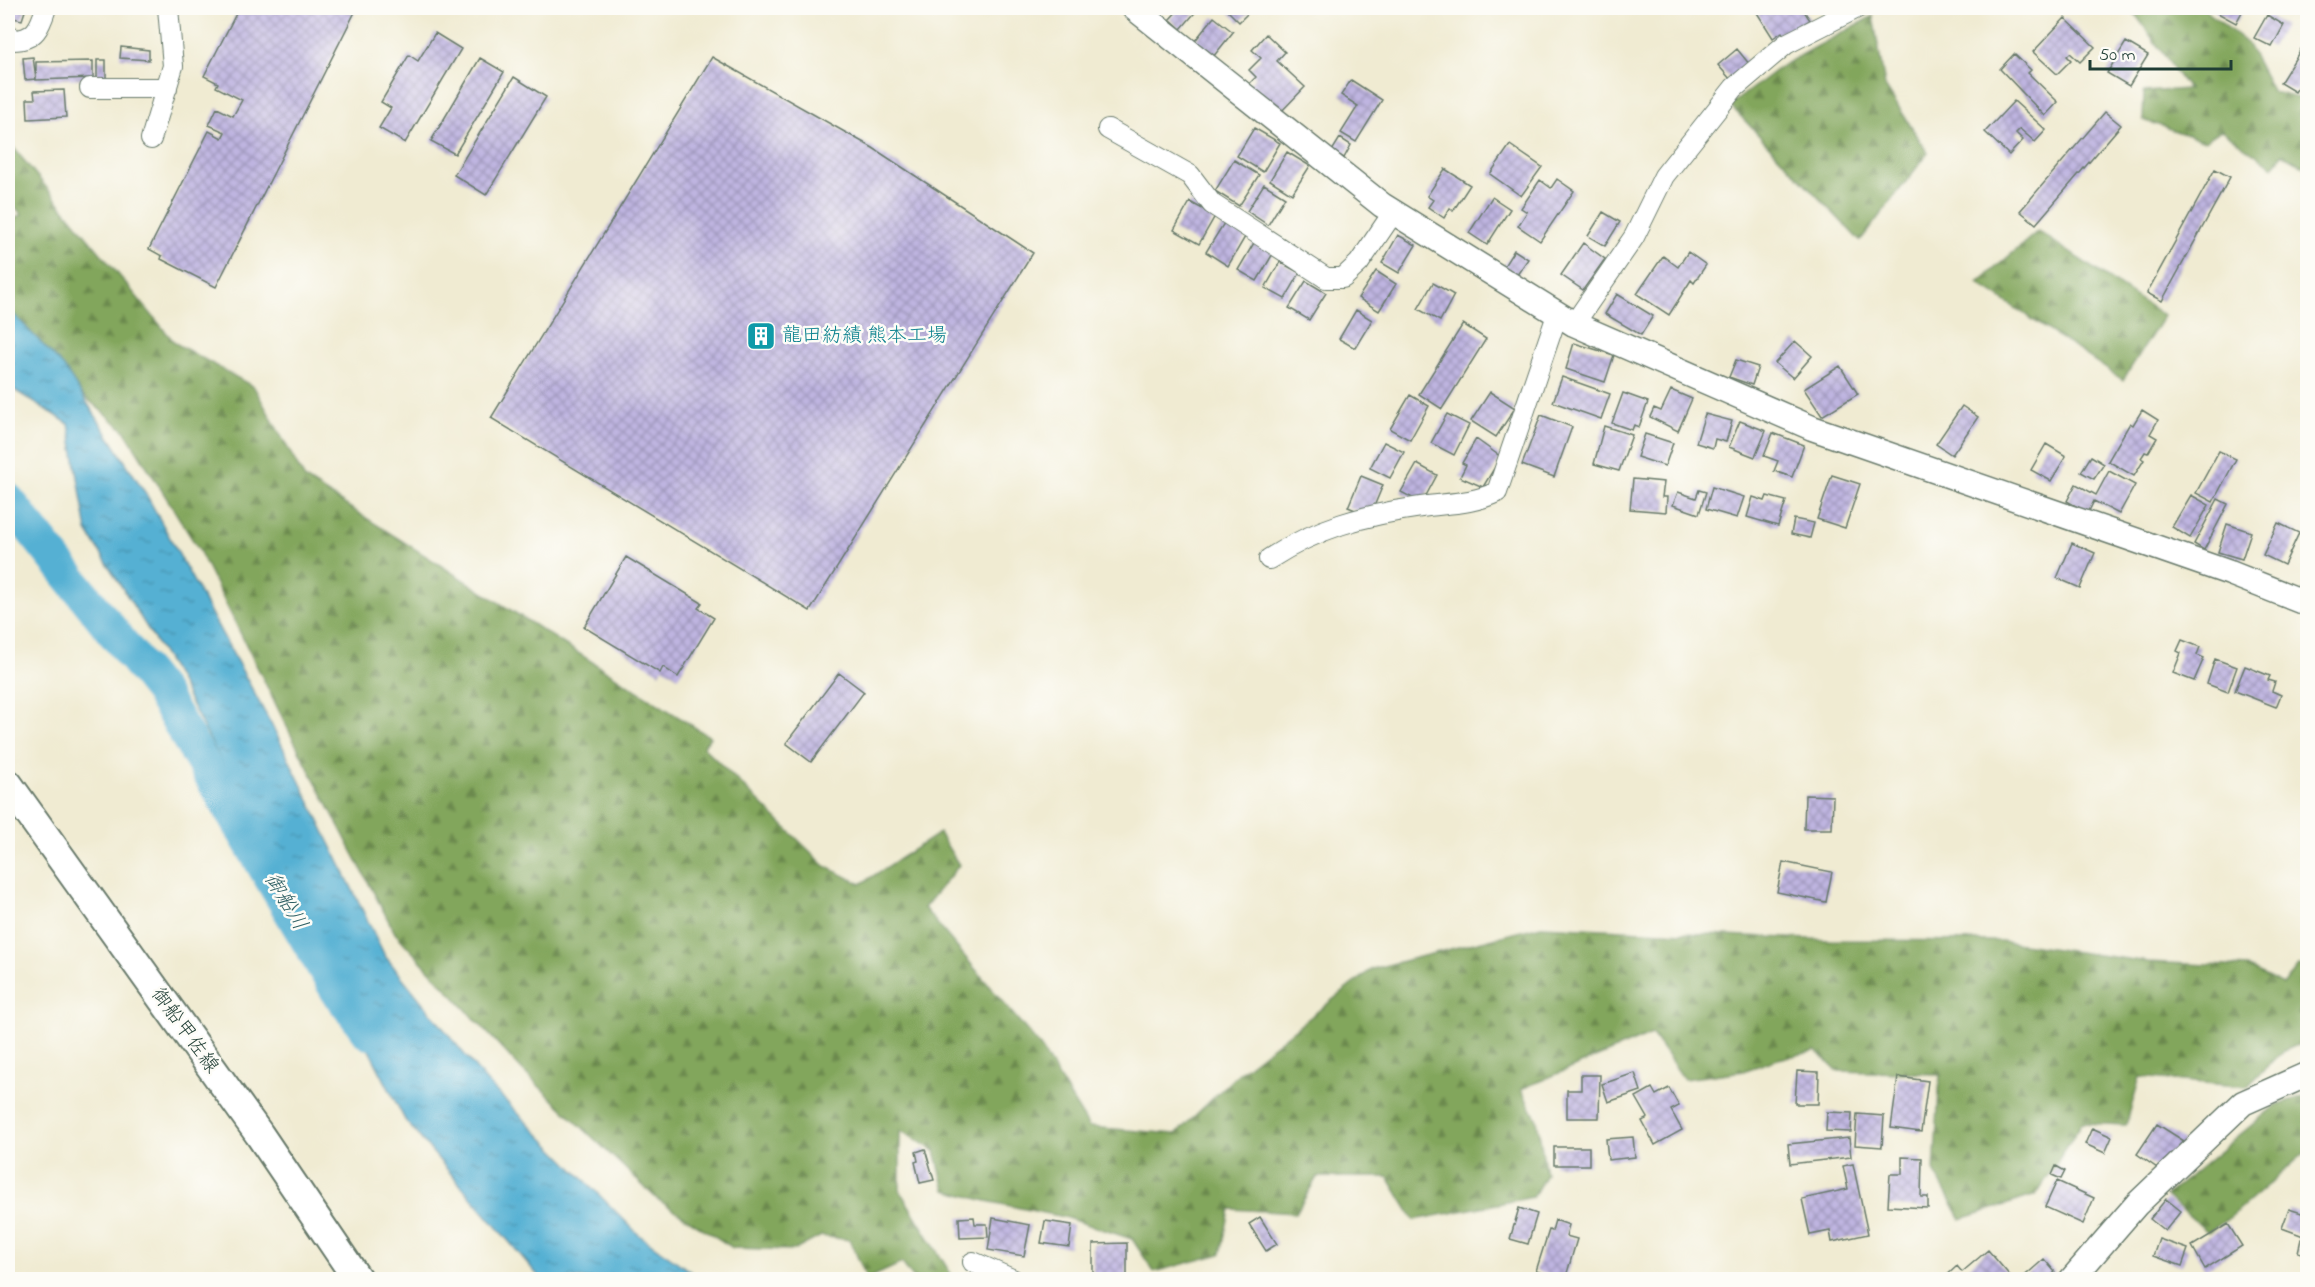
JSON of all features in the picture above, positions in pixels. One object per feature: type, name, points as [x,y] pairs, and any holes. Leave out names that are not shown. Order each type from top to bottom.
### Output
[{"type":"main road","name":"御船甲佐線","points":[[8,784],[259,1134],[358,1280]]},
{"type":"street","points":[[8,34],[13,40],[26,40],[39,29],[46,8]]},
{"type":"street","points":[[152,139],[173,66],[168,8]]},
{"type":"street","points":[[1134,8],[1393,213],[1566,320],[1812,428],[2230,573],[2307,604]]},
{"type":"street","points":[[1269,559],[1318,531],[1350,521],[1420,507],[1480,500],[1497,492],[1566,320],[1634,237],[1664,176],[1734,88],[1786,44],[1857,8]]},
{"type":"street","points":[[90,88],[167,88]]},
{"type":"street","points":[[1108,129],[1190,175],[1212,204],[1326,278],[1343,278],[1359,263],[1393,213]]},
{"type":"street","points":[[2071,1280],[2137,1204],[2243,1103],[2307,1074]]},
{"type":"street","points":[[973,1262],[1014,1280]]},
{"type":"green space","points":[[2131,8],[2205,8],[2247,43],[2273,92],[2307,100],[2307,168],[2282,154],[2273,167],[2221,130],[2205,141],[2143,120],[2144,92],[2188,89]]},
{"type":"green space","points":[[1873,16],[1885,86],[1928,153],[1860,241],[1730,105],[1783,65]]},
{"type":"green space","points":[[8,141],[175,343],[254,387],[305,479],[710,737],[703,747],[825,866],[861,884],[939,833],[959,865],[924,908],[1039,1045],[1089,1127],[1176,1134],[1240,1072],[1372,969],[1541,926],[1830,940],[2001,941],[2148,962],[2247,967],[2283,985],[2298,966],[2307,969],[2307,1041],[2281,1052],[2247,1087],[2140,1077],[2126,1125],[2082,1123],[2036,1195],[1961,1219],[1934,1171],[1940,1074],[1837,1071],[1816,1051],[1778,1059],[1743,1071],[1684,1079],[1652,1034],[1521,1089],[1537,1120],[1546,1174],[1533,1197],[1414,1220],[1388,1177],[1317,1177],[1296,1213],[1230,1209],[1221,1254],[1154,1272],[1132,1239],[1064,1217],[945,1190],[935,1151],[900,1130],[900,1191],[954,1279],[914,1279],[902,1263],[867,1279],[850,1240],[821,1236],[795,1250],[733,1248],[657,1199],[522,1070],[395,933],[292,737],[199,550],[124,430],[8,332],[8,220],[22,215],[8,199]]},
{"type":"green space","points":[[2038,231],[2164,316],[2123,380],[1978,283]]},
{"type":"green space","points":[[2307,1095],[2307,1151],[2227,1220],[2208,1232],[2166,1196],[2276,1105]]},
{"type":"water","points":[[8,308],[64,367],[146,494],[277,735],[385,956],[486,1081],[639,1235],[701,1279],[541,1279],[405,1120],[177,676],[87,531],[69,424],[8,386]]},
{"type":"building","points":[[8,8],[26,8],[22,20],[8,17]]},
{"type":"building","points":[[239,8],[357,8],[216,287],[161,259],[162,256],[149,249],[209,131],[222,138],[225,132],[209,125],[217,108],[233,116],[242,100],[216,87],[218,83],[204,76]]},
{"type":"building","points":[[1180,8],[1199,8],[1181,29],[1170,19]]},
{"type":"building","points":[[1231,8],[1253,8],[1239,22],[1228,11]]},
{"type":"building","points":[[1754,8],[1802,8],[1810,20],[1784,36],[1782,32],[1773,38]]},
{"type":"building","points":[[2216,8],[2244,8],[2236,23],[2214,11]]},
{"type":"building","points":[[2267,15],[2284,25],[2272,47],[2254,38]]},
{"type":"building","points":[[1214,17],[1233,32],[1213,57],[1194,42]]},
{"type":"building","points":[[2065,18],[2095,47],[2080,62],[2070,53],[2067,56],[2071,60],[2057,74],[2033,52]]},
{"type":"building","points":[[435,33],[461,49],[405,143],[379,128],[391,108],[381,102],[409,55],[418,61]]},
{"type":"building","points":[[1266,34],[1285,52],[1277,61],[1305,87],[1278,115],[1249,84],[1256,77],[1249,70],[1261,58],[1252,50]]},
{"type":"building","points":[[2126,42],[2148,55],[2129,86],[2107,73]]},
{"type":"building","points":[[121,47],[149,50],[149,60],[120,58]]},
{"type":"building","points":[[1737,49],[1750,65],[1731,80],[1718,65]]},
{"type":"building","points":[[2301,49],[2308,53],[2308,73],[2295,92],[2280,83]]},
{"type":"building","points":[[2014,54],[2031,70],[2028,73],[2058,102],[2045,116],[2000,69]]},
{"type":"building","points":[[33,57],[36,79],[25,80],[23,58]]},
{"type":"building","name":"龍田紡績 熊本工場","points":[[712,57],[873,148],[1033,253],[810,611],[491,418]]},
{"type":"building","points":[[480,58],[504,72],[455,154],[431,141]]},
{"type":"building","points":[[97,60],[106,60],[106,78],[97,78]]},
{"type":"building","points":[[93,61],[93,78],[36,80],[36,62]]},
{"type":"building","points":[[514,77],[546,97],[486,195],[454,175]]},
{"type":"building","points":[[1351,80],[1382,100],[1356,142],[1341,133],[1358,106],[1341,95]]},
{"type":"building","points":[[64,90],[66,117],[28,119],[27,99],[35,99],[34,91]]},
{"type":"building","points":[[2014,101],[2046,130],[2035,142],[2020,129],[2016,133],[2023,140],[2009,155],[1985,132]]},
{"type":"building","points":[[2105,112],[2121,125],[2036,224],[2020,211]]},
{"type":"building","points":[[1254,128],[1280,143],[1263,172],[1237,156]]},
{"type":"building","points":[[1340,138],[1351,145],[1344,158],[1332,151]]},
{"type":"building","points":[[1510,145],[1542,167],[1521,196],[1490,174]]},
{"type":"building","points":[[1287,152],[1310,166],[1292,194],[1270,180]]},
{"type":"building","points":[[1234,160],[1259,175],[1239,206],[1215,191]]},
{"type":"building","points":[[1445,169],[1470,185],[1453,211],[1450,208],[1444,218],[1428,207],[1433,200],[1427,196]]},
{"type":"building","points":[[2215,169],[2230,177],[2162,301],[2147,293]]},
{"type":"building","points":[[1557,179],[1574,191],[1540,241],[1518,226],[1527,212],[1521,208],[1540,180],[1551,188]]},
{"type":"building","points":[[1264,184],[1285,197],[1268,225],[1247,211]]},
{"type":"building","points":[[1492,197],[1510,209],[1487,245],[1469,233]]},
{"type":"building","points":[[1190,202],[1215,216],[1199,244],[1174,230]]},
{"type":"building","points":[[1603,212],[1620,222],[1605,246],[1588,236]]},
{"type":"building","points":[[1224,223],[1245,237],[1228,266],[1206,252]]},
{"type":"building","points":[[1398,235],[1416,245],[1399,273],[1382,263]]},
{"type":"building","points":[[1255,241],[1274,252],[1257,281],[1238,270]]},
{"type":"building","points":[[1583,243],[1605,259],[1583,290],[1561,275]]},
{"type":"building","points":[[1514,250],[1528,259],[1517,275],[1504,266]]},
{"type":"building","points":[[1688,252],[1706,265],[1694,283],[1691,280],[1669,315],[1637,294],[1663,256],[1678,267]]},
{"type":"building","points":[[1280,262],[1300,273],[1285,299],[1265,288]]},
{"type":"building","points":[[1376,271],[1396,284],[1379,311],[1358,298]]},
{"type":"building","points":[[1306,281],[1326,293],[1309,320],[1289,308]]},
{"type":"building","points":[[1433,283],[1454,295],[1440,321],[1418,309]]},
{"type":"building","points":[[1617,294],[1653,316],[1641,335],[1605,314]]},
{"type":"building","points":[[1356,310],[1372,320],[1355,348],[1339,339]]},
{"type":"building","points":[[1463,324],[1486,339],[1442,409],[1419,394]]},
{"type":"building","points":[[1795,341],[1812,356],[1793,378],[1775,363]]},
{"type":"building","points":[[1574,343],[1614,355],[1605,382],[1566,369]]},
{"type":"building","points":[[1736,360],[1758,367],[1752,385],[1729,377]]},
{"type":"building","points":[[1840,366],[1858,394],[1822,416],[1804,389]]},
{"type":"building","points":[[1562,377],[1610,394],[1601,419],[1553,402]]},
{"type":"building","points":[[1671,390],[1692,399],[1678,431],[1650,417],[1654,408],[1661,411]]},
{"type":"building","points":[[1490,392],[1515,408],[1496,437],[1471,421]]},
{"type":"building","points":[[1623,393],[1648,402],[1639,427],[1634,425],[1632,430],[1612,423]]},
{"type":"building","points":[[1410,395],[1429,406],[1410,440],[1390,429]]},
{"type":"building","points":[[1962,406],[1978,417],[1952,455],[1936,444]]},
{"type":"building","points":[[2142,410],[2158,420],[2150,434],[2157,438],[2148,453],[2145,452],[2141,458],[2144,460],[2134,476],[2108,461],[2130,423],[2133,425]]},
{"type":"building","points":[[1447,414],[1469,425],[1454,455],[1431,443]]},
{"type":"building","points":[[1705,414],[1732,421],[1726,442],[1715,439],[1713,448],[1696,443]]},
{"type":"building","points":[[1541,415],[1572,427],[1554,477],[1522,465]]},
{"type":"building","points":[[1740,421],[1766,431],[1755,457],[1729,447]]},
{"type":"building","points":[[1604,426],[1632,435],[1619,471],[1594,464]]},
{"type":"building","points":[[1773,433],[1804,445],[1792,477],[1774,471],[1778,461],[1764,456]]},
{"type":"building","points":[[1645,434],[1673,443],[1665,466],[1637,457]]},
{"type":"building","points":[[1476,439],[1501,457],[1483,487],[1460,477],[1466,465],[1462,463]]},
{"type":"building","points":[[1384,442],[1404,452],[1390,478],[1370,468]]},
{"type":"building","points":[[2046,444],[2066,456],[2051,481],[2031,470]]},
{"type":"building","points":[[2219,451],[2236,459],[2213,502],[2196,493]]},
{"type":"building","points":[[2091,456],[2104,464],[2094,479],[2081,472]]},
{"type":"building","points":[[1417,464],[1437,475],[1422,503],[1401,492]]},
{"type":"building","points":[[2109,471],[2135,485],[2119,514],[2094,501],[2088,513],[2067,501],[2076,484],[2096,495]]},
{"type":"building","points":[[1832,475],[1860,484],[1845,528],[1817,519]]},
{"type":"building","points":[[1361,476],[1383,485],[1370,516],[1348,507]]},
{"type":"building","points":[[1633,479],[1664,482],[1662,497],[1667,497],[1666,512],[1630,509]]},
{"type":"building","points":[[1712,487],[1744,497],[1737,518],[1706,509]]},
{"type":"building","points":[[1699,490],[1706,492],[1699,514],[1673,505],[1678,492],[1696,498]]},
{"type":"building","points":[[2191,495],[2209,505],[2190,538],[2172,527]]},
{"type":"building","points":[[1767,496],[1786,501],[1778,526],[1747,517],[1753,497],[1765,501]]},
{"type":"building","points":[[2218,499],[2228,504],[2204,550],[2194,544]]},
{"type":"building","points":[[1794,519],[1814,523],[1810,538],[1791,534]]},
{"type":"building","points":[[2278,523],[2299,533],[2284,565],[2263,555]]},
{"type":"building","points":[[2227,524],[2251,532],[2242,559],[2218,552]]},
{"type":"building","points":[[2072,543],[2095,553],[2080,588],[2057,578]]},
{"type":"building","points":[[626,557],[702,603],[698,608],[714,618],[678,677],[663,667],[660,673],[584,627]]},
{"type":"building","points":[[2182,640],[2200,647],[2197,655],[2204,658],[2194,681],[2173,673],[2181,653],[2177,651]]},
{"type":"building","points":[[2215,659],[2237,667],[2228,692],[2207,684]]},
{"type":"building","points":[[2245,666],[2270,676],[2268,680],[2275,682],[2272,691],[2281,695],[2276,707],[2235,691]]},
{"type":"building","points":[[839,673],[864,692],[811,762],[786,743]]},
{"type":"building","points":[[1805,795],[1833,796],[1832,829],[1804,829]]},
{"type":"building","points":[[1783,862],[1832,872],[1826,902],[1777,892]]},
{"type":"building","points":[[1797,1071],[1819,1072],[1818,1104],[1795,1104]]},
{"type":"building","points":[[1635,1073],[1641,1091],[1608,1102],[1602,1084]]},
{"type":"building","points":[[1581,1075],[1600,1075],[1599,1118],[1567,1118],[1567,1090],[1581,1090]]},
{"type":"building","points":[[1898,1077],[1928,1081],[1921,1132],[1891,1128]]},
{"type":"building","points":[[1652,1088],[1656,1095],[1669,1088],[1679,1106],[1671,1110],[1682,1130],[1655,1145],[1642,1121],[1648,1118],[1636,1097]]},
{"type":"building","points":[[1827,1112],[1852,1113],[1851,1132],[1826,1131]]},
{"type":"building","points":[[1857,1114],[1884,1116],[1882,1147],[1855,1145]]},
{"type":"building","points":[[2157,1124],[2184,1141],[2163,1172],[2137,1154]]},
{"type":"building","points":[[2092,1128],[2112,1137],[2105,1153],[2085,1144]]},
{"type":"building","points":[[1633,1137],[1635,1157],[1608,1160],[1606,1139]]},
{"type":"building","points":[[1849,1138],[1851,1157],[1790,1164],[1788,1144]]},
{"type":"building","points":[[1554,1147],[1589,1147],[1589,1165],[1554,1165]]},
{"type":"building","points":[[925,1149],[934,1180],[920,1183],[915,1162],[918,1161],[916,1152]]},
{"type":"building","points":[[1902,1157],[1922,1158],[1921,1197],[1928,1197],[1928,1208],[1888,1206],[1890,1174],[1902,1174]]},
{"type":"building","points":[[1853,1164],[1868,1234],[1832,1242],[1830,1231],[1810,1235],[1802,1199],[1848,1189],[1843,1166]]},
{"type":"building","points":[[2056,1166],[2065,1171],[2061,1179],[2052,1175]]},
{"type":"building","points":[[2057,1181],[2094,1198],[2083,1224],[2045,1207]]},
{"type":"building","points":[[2166,1199],[2181,1211],[2165,1231],[2150,1219]]},
{"type":"building","points":[[1519,1208],[1537,1214],[1528,1244],[1510,1239]]},
{"type":"building","points":[[2289,1209],[2308,1215],[2306,1237],[2282,1228]]},
{"type":"building","points":[[974,1217],[975,1224],[987,1224],[988,1237],[960,1238],[959,1218]]},
{"type":"building","points":[[1260,1217],[1277,1244],[1266,1251],[1249,1224]]},
{"type":"building","points":[[993,1218],[1030,1225],[1024,1256],[988,1250]]},
{"type":"building","points":[[1555,1220],[1569,1225],[1566,1236],[1577,1239],[1565,1280],[1536,1271],[1549,1230],[1552,1231]]},
{"type":"building","points":[[1045,1221],[1072,1225],[1069,1247],[1041,1243]]},
{"type":"building","points":[[2228,1224],[2242,1246],[2205,1269],[2192,1246]]},
{"type":"building","points":[[2159,1239],[2188,1249],[2182,1266],[2153,1256]]},
{"type":"building","points":[[2301,1239],[2308,1240],[2308,1255],[2298,1252]]},
{"type":"building","points":[[1127,1243],[1127,1277],[1093,1278],[1093,1244]]},
{"type":"building","points":[[1988,1250],[2011,1277],[2008,1280],[1944,1278],[1957,1266],[1962,1272]]},
{"type":"building","points":[[2044,1259],[2055,1272],[2047,1280],[2020,1280]]},
{"type":"waterway","name":"御船川","points":[[8,500],[161,692],[339,994],[369,1033]]},
{"type":"place","name":"龍田紡績 熊本工場","points":[[761,336]]}]
